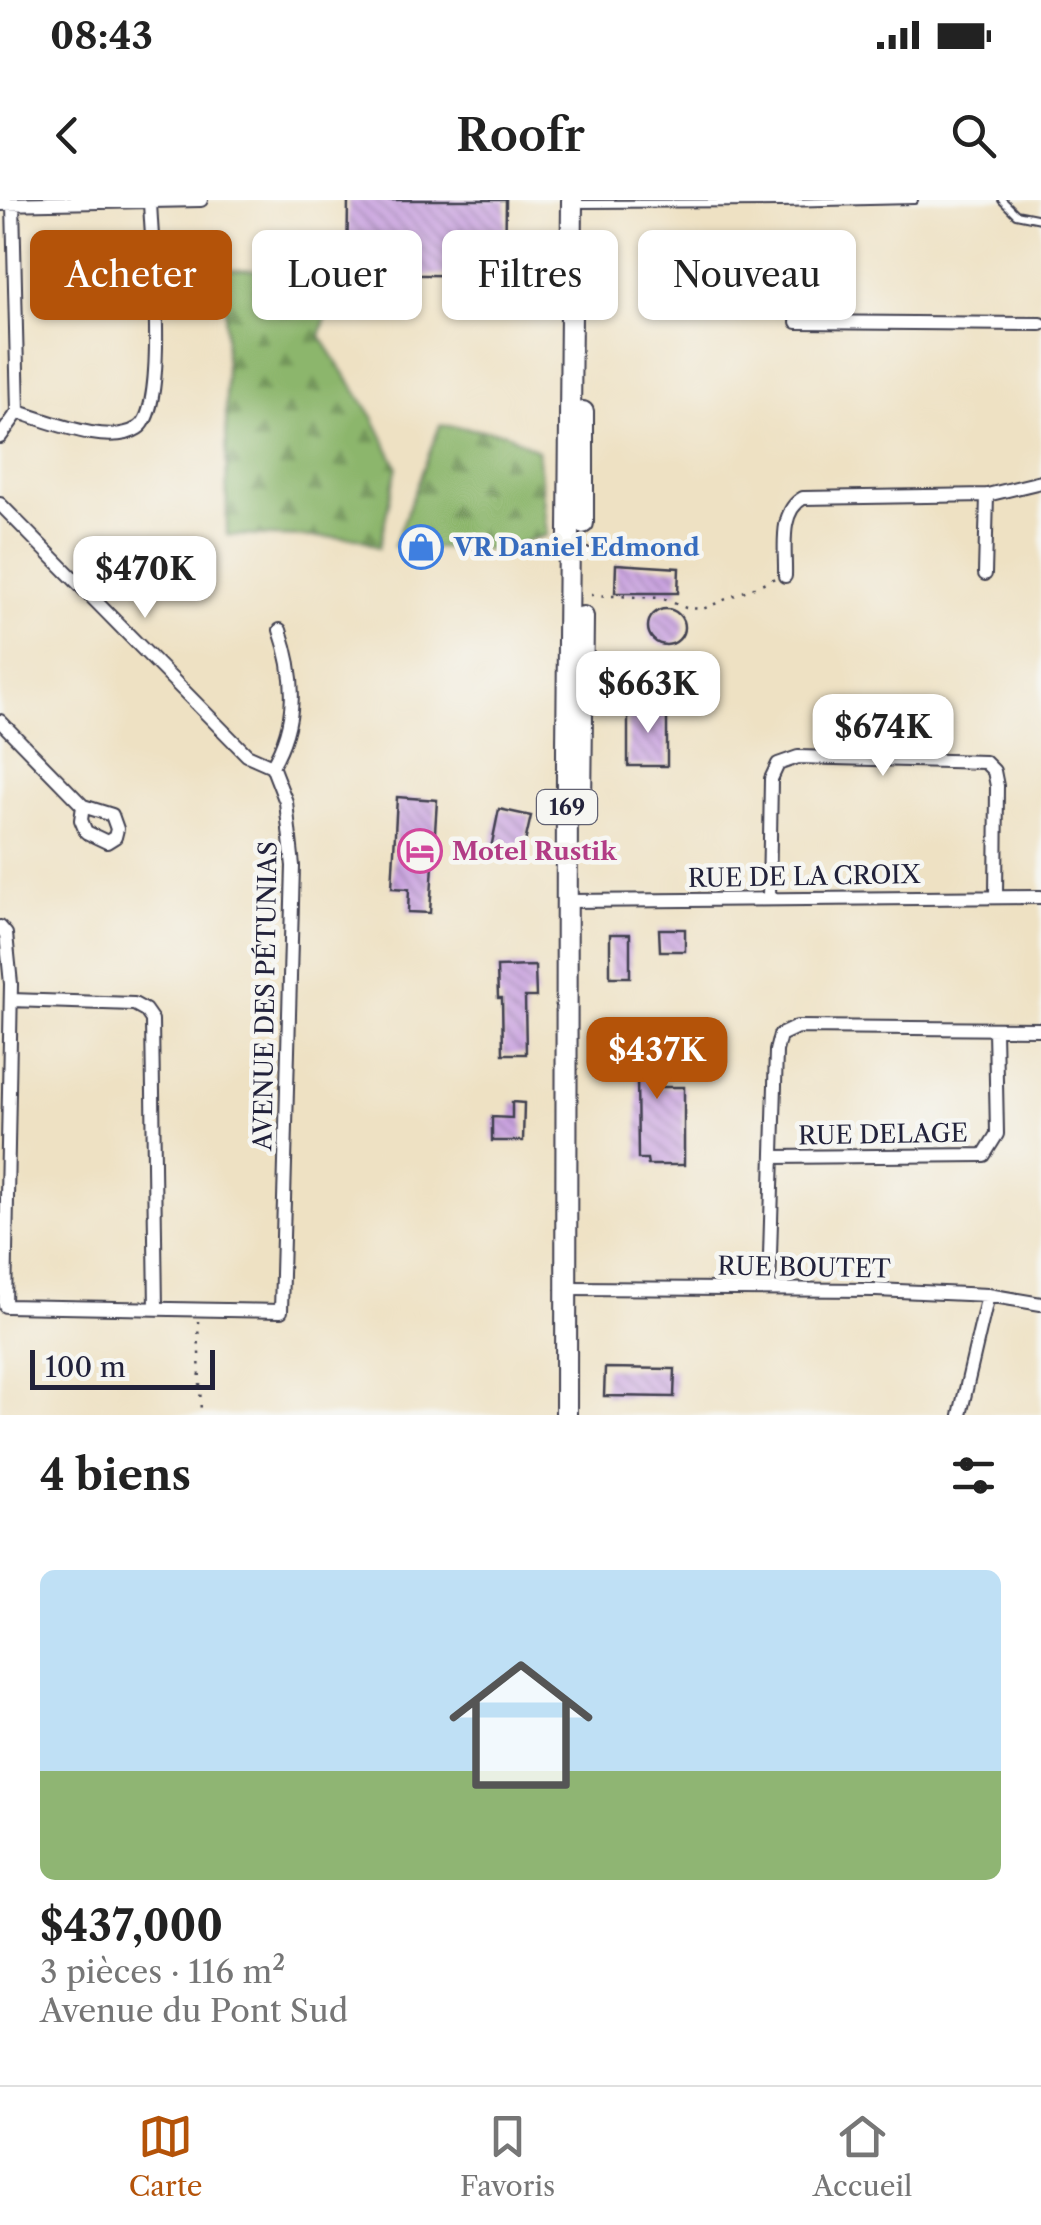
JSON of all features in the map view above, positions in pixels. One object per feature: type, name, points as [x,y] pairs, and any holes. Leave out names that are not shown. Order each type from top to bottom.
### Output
[{"type":"main road","name":"169","points":[[574,901],[583,552],[577,202]]},
{"type":"main road","name":"169","points":[[566,1415],[572,1288],[577,202]]},
{"type":"main road","name":"169","points":[[572,1288],[578,1415]]},
{"type":"street","points":[[0,437],[18,412],[6,204],[201,200]]},
{"type":"street","points":[[18,412],[95,434],[121,434],[140,428],[151,412],[157,356],[150,201]]},
{"type":"street","points":[[798,322],[1041,324]]},
{"type":"street","points":[[785,574],[787,516],[794,502],[803,498],[987,495],[1041,482]]},
{"type":"street","points":[[986,574],[987,495]]},
{"type":"street","points":[[0,504],[246,755],[272,766],[290,728],[293,699],[292,672],[280,630]]},
{"type":"street","points":[[0,720],[83,806]]},
{"type":"street","points":[[770,898],[770,779],[778,764],[798,757],[985,762],[996,777],[996,896]]},
{"type":"street","name":"AVENUE DES PÉTUNIAS","points":[[198,1310],[281,1311],[292,866],[286,802],[272,766]]},
{"type":"street","name":"RUE DE LA CROIX","points":[[574,901],[1041,897]]},
{"type":"street","points":[[0,927],[6,934],[11,1000],[3,1306],[198,1310]]},
{"type":"street","points":[[11,1000],[134,1004],[152,1020],[156,1309]]},
{"type":"street","points":[[769,1289],[776,1051],[780,1035],[797,1027],[1041,1030]]},
{"type":"street","name":"RUE DELAGE","points":[[773,1158],[984,1154],[997,1134],[995,1029]]},
{"type":"street","name":"RUE BOUTET","points":[[572,1288],[988,1295],[1041,1304]]},
{"type":"street","points":[[960,1415],[988,1295]]},
{"type":"lane","points":[[577,202],[914,200]]},
{"type":"lane","points":[[1002,200],[1016,214],[1041,219]]},
{"type":"lane","points":[[583,552],[649,552]]},
{"type":"path","points":[[591,595],[661,598],[692,610],[703,610],[785,574]]},
{"type":"path","points":[[198,1310],[202,1415]]},
{"type":"green space","points":[[232,269],[252,270],[252,320],[325,320],[320,336],[373,417],[397,466],[379,548],[358,538],[227,535],[225,320],[232,320]]},
{"type":"green space","points":[[440,425],[506,433],[538,451],[547,535],[498,550],[394,546]]},
{"type":"building","points":[[348,200],[506,200],[506,230],[442,230],[442,275],[422,275],[422,230],[348,230]]},
{"type":"building","points":[[616,564],[679,568],[678,593],[615,593]]},
{"type":"building","points":[[666,609],[679,614],[684,627],[679,640],[666,645],[653,640],[648,627],[653,614]]},
{"type":"building","points":[[628,707],[667,707],[667,766],[628,766]]},
{"type":"building","points":[[397,797],[437,800],[430,913],[408,912],[409,889],[392,888]]},
{"type":"building","points":[[499,809],[531,816],[521,860],[490,853]]},
{"type":"building","points":[[659,929],[685,929],[685,951],[660,951]]},
{"type":"building","points":[[610,934],[630,934],[630,977],[610,977]]},
{"type":"building","points":[[535,966],[536,997],[525,997],[526,1054],[503,1054],[497,967]]},
{"type":"building","points":[[622,1038],[656,1039],[655,1049],[685,1049],[685,1066],[658,1066],[658,1087],[684,1087],[684,1165],[648,1165],[647,1159],[638,1159],[637,1073],[622,1073]]},
{"type":"building","points":[[512,1102],[524,1103],[523,1141],[492,1141],[492,1117],[512,1118]]},
{"type":"building","points":[[605,1368],[675,1369],[674,1397],[604,1396]]},
{"type":"place","name":"VR Daniel Edmond","points":[[421,547]]},
{"type":"place","name":"Motel Rustik","points":[[420,851]]}]
